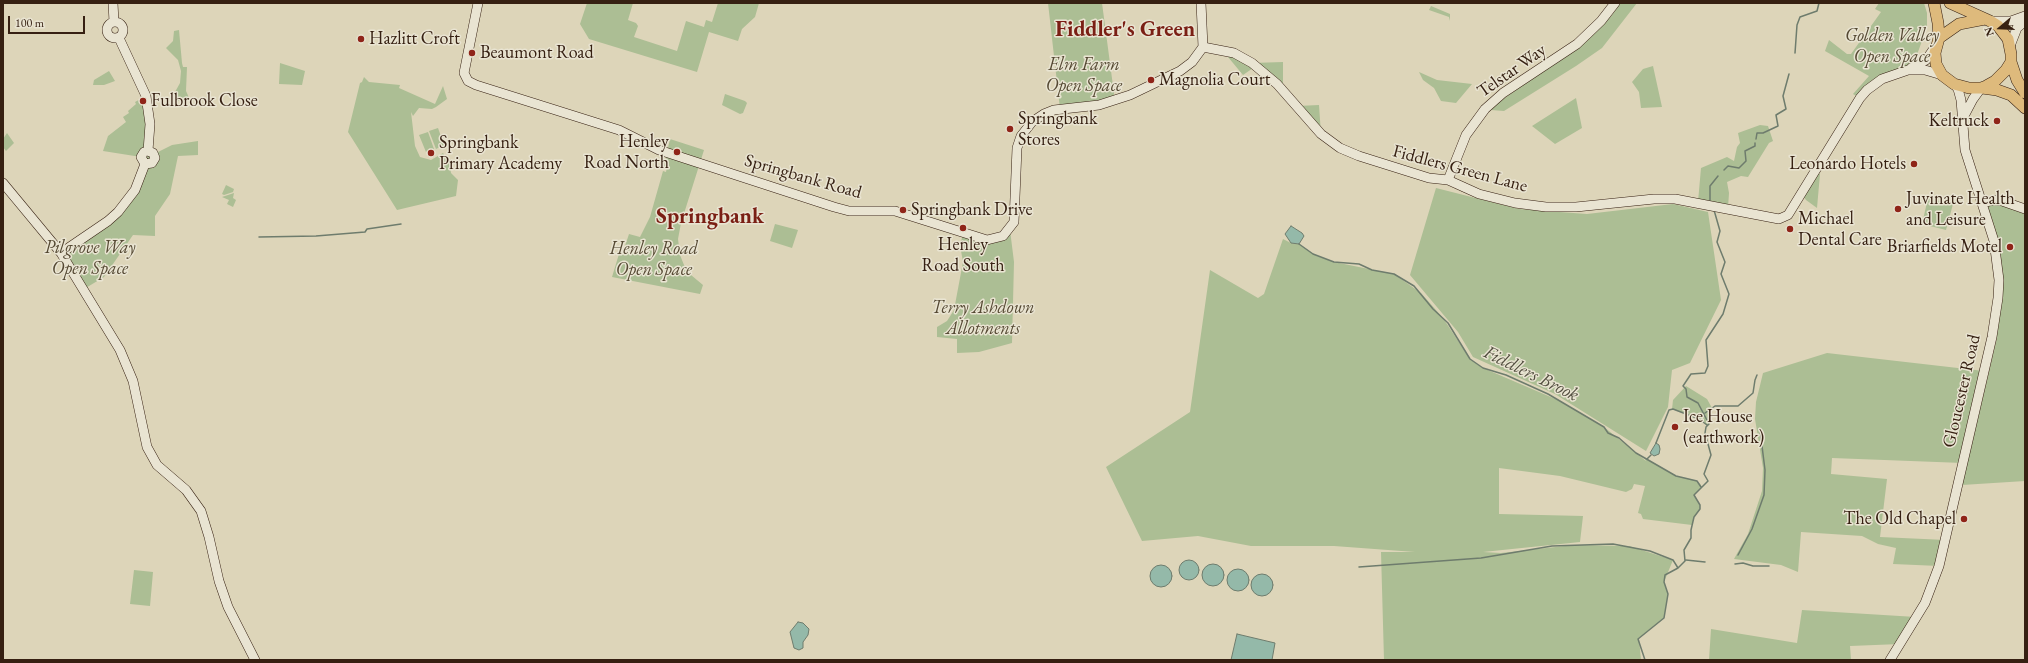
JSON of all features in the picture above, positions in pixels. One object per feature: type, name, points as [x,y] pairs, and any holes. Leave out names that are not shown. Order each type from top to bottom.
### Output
[{"type":"highway","points":[[1934,3],[1938,23],[1936,64],[1942,75],[1954,84],[1997,90],[2011,95],[2025,108]]},
{"type":"highway","points":[[1950,3],[1987,20],[2004,32],[2010,46],[2011,62],[2017,80],[2025,93]]},
{"type":"highway","points":[[1938,42],[1960,24],[1987,20]]},
{"type":"highway","points":[[1981,88],[1995,81],[2006,70],[2011,62]]},
{"type":"street","points":[[61,253],[108,221],[118,212],[135,190],[145,164],[141,157],[144,152],[148,151],[150,124],[146,96],[119,38],[111,37],[108,33],[108,26],[114,22],[113,3]]},
{"type":"street","name":"Springbank Road","points":[[478,3],[464,73],[468,81],[476,85],[620,130],[659,150],[849,211],[895,212],[975,237],[992,240],[1003,236],[1014,222],[1017,148],[1021,136],[1032,122],[1044,114],[1054,110],[1099,105],[1130,95],[1180,70],[1192,62],[1203,47]]},
{"type":"street","points":[[1201,3],[1203,47]]},
{"type":"street","name":"Telstar Way","points":[[1448,180],[1466,135],[1485,109],[1503,93],[1577,44],[1597,25],[1615,3]]},
{"type":"street","points":[[1987,20],[2011,21],[2025,16]]},
{"type":"street","points":[[2010,46],[2017,28],[2025,22]]},
{"type":"street","name":"Fiddlers Green Lane","points":[[1203,47],[1234,54],[1252,62],[1280,87],[1321,134],[1340,148],[1359,156],[1434,179],[1448,180],[1479,194],[1515,203],[1546,207],[1576,208],[1654,199],[1675,199],[1782,219],[1788,215],[1860,98],[1867,90],[1882,80],[1908,70],[1926,60],[1938,42]]},
{"type":"street","name":"Fiddlers Green Lane","points":[[1908,70],[1925,70],[1942,75]]},
{"type":"street","name":"Gloucester Road","points":[[1890,660],[1924,603],[1939,566],[1992,337],[1999,280],[1996,249],[1966,150],[1961,100],[1958,89],[1954,84]]},
{"type":"street","points":[[1963,120],[1973,98],[1981,88]]},
{"type":"street","points":[[3,184],[61,253],[120,350],[130,373],[147,447],[157,465],[186,490],[201,511],[209,536],[219,581],[228,607],[256,660]]},
{"type":"street","points":[[1983,203],[1994,200],[2002,201],[2025,209]]},
{"type":"green space","points":[[587,3],[633,3],[628,20],[636,23],[638,26],[634,37],[677,51],[686,21],[704,27],[706,20],[712,22],[718,3],[759,3],[755,17],[742,29],[738,41],[709,32],[697,72],[589,39],[580,24]]},
{"type":"green space","name":"Elm Farm Open Space","points":[[1048,3],[1102,3],[1115,101],[1060,109]]},
{"type":"green space","points":[[1620,3],[1637,3],[1602,48],[1504,111],[1491,110],[1499,102],[1587,41],[1612,15]]},
{"type":"green space","name":"Golden Valley Open Space","points":[[1879,3],[1924,3],[1927,13],[1927,27],[1914,63],[1860,98],[1853,94],[1869,76],[1825,51],[1829,40],[1847,54],[1851,54],[1881,12],[1875,9]]},
{"type":"green space","points":[[1431,6],[1450,14],[1450,21],[1449,17],[1429,10]]},
{"type":"green space","points":[[179,30],[182,63],[183,67],[187,67],[186,91],[190,100],[178,101],[175,92],[180,83],[181,71],[178,60],[166,48],[173,41],[174,31]]},
{"type":"green space","points":[[1232,53],[1252,63],[1283,62],[1283,90],[1256,66],[1243,75],[1228,57]]},
{"type":"green space","points":[[280,63],[305,71],[302,85],[279,84]]},
{"type":"green space","points":[[1653,66],[1662,107],[1641,108],[1639,92],[1632,82],[1643,69]]},
{"type":"green space","points":[[109,71],[115,81],[104,85],[93,85],[94,80]]},
{"type":"green space","points":[[1419,72],[1437,80],[1472,84],[1456,103],[1441,101],[1434,88],[1423,80]]},
{"type":"green space","points":[[364,77],[369,82],[400,85],[399,88],[435,104],[443,86],[447,99],[432,109],[419,108],[413,116],[411,112],[415,146],[420,157],[431,160],[443,153],[449,162],[451,173],[458,180],[456,196],[397,210],[348,132],[360,83]]},
{"type":"green space","points":[[725,94],[747,103],[743,113],[740,114],[722,105]]},
{"type":"green space","name":"Pilgrove Way Open Space","points":[[146,96],[154,154],[172,145],[198,141],[198,155],[178,156],[170,194],[155,216],[155,236],[133,235],[104,277],[84,289],[61,253],[108,221],[140,177],[141,157],[103,151],[108,136],[126,122],[123,117],[129,113],[128,111],[136,104],[135,102]]},
{"type":"green space","points":[[1576,98],[1582,128],[1555,144],[1532,126]]},
{"type":"green space","points":[[1319,105],[1321,134],[1297,106]]},
{"type":"green space","points":[[1760,125],[1768,126],[1773,141],[1769,143],[1748,177],[1741,176],[1727,182],[1729,193],[1728,208],[1698,202],[1701,168],[1727,157],[1734,161],[1737,147],[1740,143],[1738,133]]},
{"type":"green space","points":[[438,128],[444,145],[436,149],[429,131]]},
{"type":"green space","points":[[428,132],[434,149],[426,152],[419,135]]},
{"type":"green space","points":[[7,133],[14,143],[6,151],[3,147],[3,139]]},
{"type":"green space","name":"Henley Road Open Space","points":[[670,139],[704,150],[681,223],[678,239],[680,255],[684,265],[691,275],[703,285],[700,294],[612,277],[619,254],[622,255],[629,234],[640,237],[650,217],[663,171],[666,172],[667,167],[664,166]]},
{"type":"green space","points":[[1815,174],[1820,174],[1817,208],[1802,195]]},
{"type":"green space","points":[[226,185],[234,189],[233,192],[224,195],[222,194]]},
{"type":"green space","points":[[1436,188],[1519,209],[1587,214],[1673,204],[1708,212],[1721,300],[1690,363],[1672,370],[1668,407],[1646,451],[1555,394],[1473,357],[1458,332],[1410,275]]},
{"type":"green space","points":[[234,193],[233,198],[236,200],[233,207],[227,204],[229,200],[222,197]]},
{"type":"green space","points":[[1928,198],[1953,204],[1946,230],[1922,224]]},
{"type":"green space","points":[[1994,200],[2025,209],[2025,481],[1962,485],[1997,338],[1992,337],[1999,280],[1983,203]]},
{"type":"green space","points":[[775,224],[798,230],[792,248],[770,241]]},
{"type":"green space","name":"Terry Ashdown Allotments","points":[[1010,230],[1014,262],[1012,343],[979,352],[957,353],[957,339],[937,337],[937,327],[947,321],[954,310],[963,262],[960,245],[963,234],[983,240]]},
{"type":"green space","points":[[1283,239],[1291,243],[1299,244],[1317,256],[1334,262],[1394,274],[1421,293],[1443,318],[1470,359],[1483,368],[1560,401],[1604,427],[1646,461],[1644,457],[1676,476],[1697,481],[1701,485],[1701,488],[1694,495],[1700,505],[1700,509],[1694,517],[1692,525],[1643,519],[1641,514],[1638,513],[1645,486],[1634,484],[1632,489],[1626,492],[1560,476],[1499,468],[1499,514],[1583,516],[1580,542],[1483,552],[1501,553],[1574,545],[1629,546],[1673,560],[1664,582],[1668,594],[1664,618],[1639,638],[1641,660],[1384,660],[1381,552],[1415,552],[1334,546],[1251,546],[1198,536],[1142,541],[1106,467],[1190,412],[1210,270],[1258,298],[1264,294]]},
{"type":"green space","points":[[1827,353],[1984,371],[1963,463],[1832,458],[1831,474],[1887,479],[1880,537],[1946,540],[1939,566],[1893,564],[1896,548],[1878,544],[1862,536],[1801,532],[1798,572],[1781,565],[1734,559],[1748,534],[1762,491],[1763,468],[1755,419],[1756,402],[1763,373]]},
{"type":"green space","points":[[1686,386],[1707,399],[1712,408],[1709,424],[1707,426],[1703,420],[1672,409],[1673,400]]},
{"type":"green space","points":[[134,570],[153,572],[150,606],[130,604]]},
{"type":"green space","points":[[1802,610],[1916,617],[1900,644],[1850,646],[1851,660],[1709,660],[1711,629],[1797,643]]},
{"type":"shaded area","points":[[1291,226],[1304,236],[1299,244],[1291,243],[1285,234]]},
{"type":"shaded area","points":[[1656,443],[1659,445],[1660,449],[1659,454],[1654,456],[1650,453]]},
{"type":"shaded area","points":[[1185,560],[1193,560],[1199,566],[1199,574],[1193,580],[1185,580],[1179,574],[1179,566]]},
{"type":"shaded area","points":[[1213,564],[1221,567],[1224,575],[1221,583],[1213,586],[1205,583],[1202,575],[1205,567]]},
{"type":"shaded area","points":[[1161,565],[1165,566],[1171,572],[1171,580],[1165,586],[1161,587],[1157,586],[1151,580],[1150,576],[1151,572],[1157,566]]},
{"type":"shaded area","points":[[1238,569],[1246,572],[1249,580],[1246,588],[1238,591],[1230,588],[1227,580],[1230,572]]},
{"type":"shaded area","points":[[1262,574],[1270,577],[1273,585],[1270,593],[1262,596],[1254,593],[1251,585],[1254,577]]},
{"type":"shaded area","points":[[798,622],[803,623],[809,629],[808,635],[803,642],[803,648],[799,650],[794,648],[790,632]]},
{"type":"shaded area","points":[[1237,634],[1275,643],[1272,660],[1231,660]]},
{"type":"waterway","points":[[1795,53],[1797,25],[1800,17],[1817,11],[1819,3]]},
{"type":"waterway","points":[[1756,139],[1757,133],[1763,133],[1778,126],[1776,115],[1786,109],[1783,96],[1789,74]]},
{"type":"waterway","points":[[1724,170],[1728,166],[1739,168],[1746,161],[1745,151],[1755,146],[1755,143]]},
{"type":"waterway","points":[[1710,200],[1710,186],[1718,176]]},
{"type":"waterway","points":[[1645,660],[1638,639],[1664,618],[1668,594],[1664,582],[1665,575],[1678,568],[1685,561],[1684,550],[1691,538],[1694,517],[1700,509],[1700,505],[1694,495],[1708,481],[1704,474],[1711,455],[1705,433],[1706,427],[1709,424],[1698,403],[1687,397],[1686,389],[1683,386],[1691,374],[1705,373],[1708,366],[1706,340],[1723,314],[1729,294],[1721,274],[1725,262],[1717,242],[1720,231],[1714,210]]},
{"type":"waterway","points":[[259,237],[316,236],[365,232],[367,229],[401,224]]},
{"type":"waterway","name":"Fiddlers Brook","points":[[1299,244],[1313,254],[1334,262],[1359,264],[1372,270],[1394,274],[1414,286],[1433,309],[1448,323],[1470,359],[1483,368],[1506,375],[1548,394],[1604,427],[1608,433],[1619,438],[1636,453],[1676,476],[1697,481],[1701,487]]},
{"type":"waterway","points":[[1705,413],[1715,406],[1738,406],[1753,393],[1757,375]]},
{"type":"waterway","points":[[1656,443],[1669,410],[1673,409],[1699,419],[1707,425]]},
{"type":"waterway","points":[[1738,555],[1752,529],[1764,495],[1765,470],[1760,430]]},
{"type":"waterway","name":"Fiddlers Brook","points":[[1647,459],[1651,455]]},
{"type":"waterway","points":[[1359,567],[1481,558],[1552,546],[1613,544],[1650,551],[1673,560],[1678,568]]},
{"type":"waterway","points":[[1686,560],[1705,562]]},
{"type":"waterway","points":[[1735,564],[1743,563],[1753,566],[1769,566]]},
{"type":"place","name":"Hazlitt Croft","points":[[361,39]]},
{"type":"place","name":"Beaumont Road","points":[[472,53]]},
{"type":"place","name":"Magnolia Court","points":[[1151,80]]},
{"type":"place","name":"Fulbrook Close","points":[[143,101]]},
{"type":"place","name":"Keltruck","points":[[1997,121]]},
{"type":"place","name":"Springbank Stores","points":[[1010,129]]},
{"type":"place","name":"Henley Road North","points":[[677,152]]},
{"type":"place","name":"Springbank Primary Academy","points":[[431,153]]},
{"type":"place","name":"Leonardo Hotels","points":[[1914,164]]},
{"type":"place","name":"Juvinate Health and Leisure","points":[[1898,209]]},
{"type":"place","name":"Springbank Drive","points":[[903,210]]},
{"type":"place","name":"Henley Road South","points":[[963,228]]},
{"type":"place","name":"Michael Dental Care","points":[[1790,229]]},
{"type":"place","name":"Briarfields Motel","points":[[2010,247]]},
{"type":"place","name":"Ice House (earthwork)","points":[[1675,427]]},
{"type":"place","name":"The Old Chapel","points":[[1964,519]]},
{"type":"district","name":"Fiddler's Green","points":[[1125,30]]},
{"type":"district","name":"Springbank","points":[[710,217]]}]
